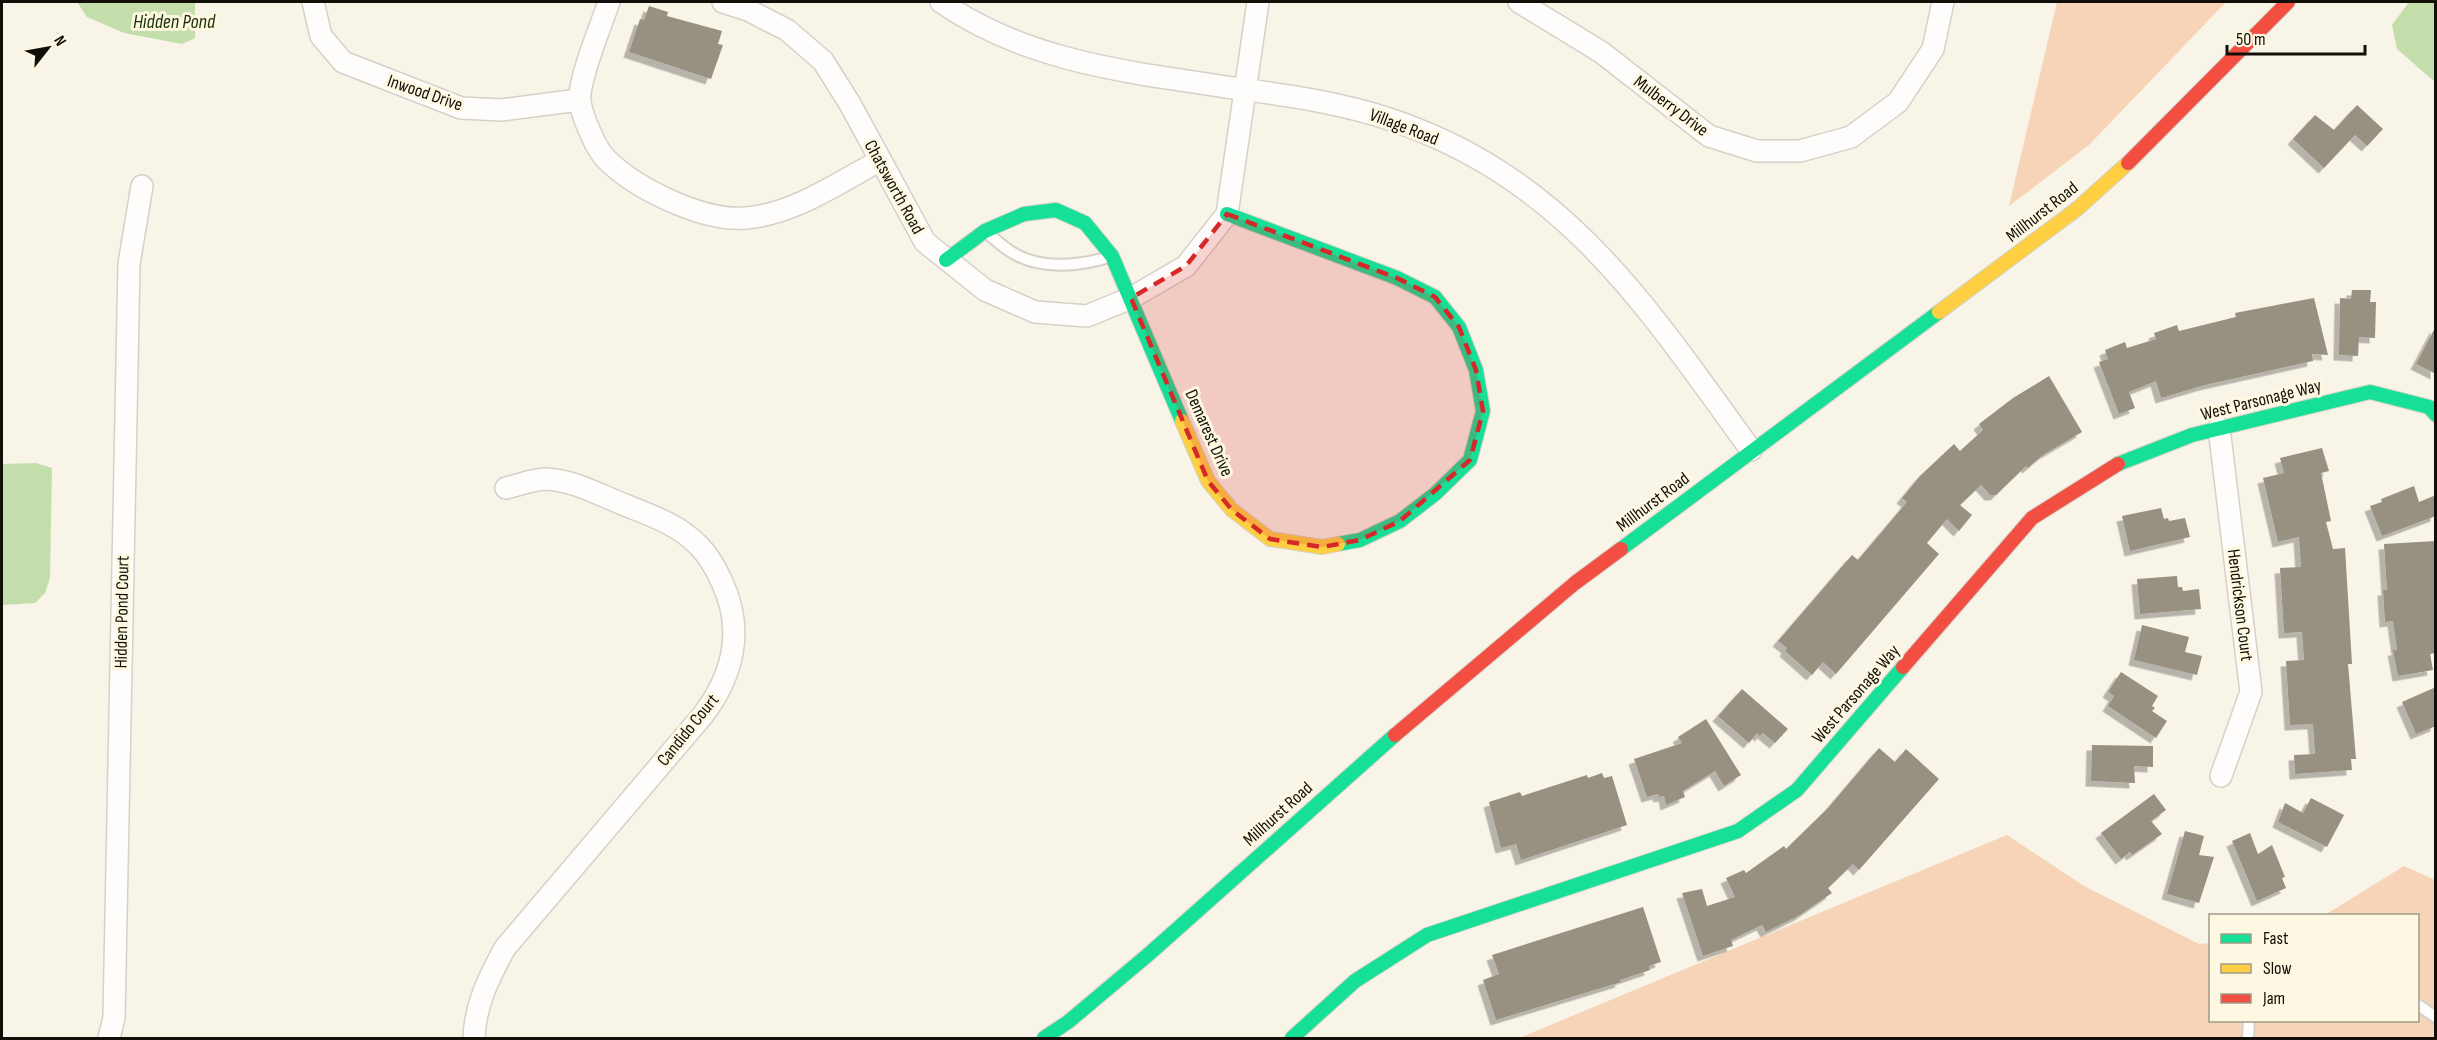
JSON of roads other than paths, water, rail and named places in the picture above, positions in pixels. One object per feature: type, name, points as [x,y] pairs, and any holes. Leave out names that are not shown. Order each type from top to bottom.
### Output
[{"type":"street","name":"Inwood Drive","points":[[313,2],[321,36],[343,62],[461,108],[501,110],[579,100]]},
{"type":"street","points":[[609,2],[585,73],[579,100],[588,125],[605,158],[640,183],[696,212],[745,218],[796,205],[879,161]]},
{"type":"street","name":"Chatsworth Road","points":[[723,2],[748,10],[787,30],[823,61],[850,104],[925,243],[985,290],[1035,312],[1087,316],[1131,298],[1186,266],[1227,214]]},
{"type":"street","name":"Village Road","points":[[941,2],[982,26],[1066,59],[1110,70],[1244,89],[1348,107],[1390,120],[1476,158],[1513,180],[1583,236],[1616,271],[1751,450]]},
{"type":"street","points":[[1227,214],[1258,2]]},
{"type":"street","name":"Mulberry Drive","points":[[1519,2],[1601,52],[1709,136],[1757,151],[1800,151],[1851,137],[1898,102],[1933,49],[1943,2]]},
{"type":"street","name":"Millhurst Road","points":[[1044,1038],[1068,1022],[1149,954],[1341,780],[1575,583],[2077,209],[2154,139],[2288,2]]},
{"type":"street","name":"Hidden Pond Court","points":[[109,1038],[114,1018],[129,264],[142,186]]},
{"type":"street","name":"Demarest Drive","points":[[946,260],[985,231],[1024,214],[1056,210],[1085,223],[1112,256],[1208,481],[1232,510],[1270,539],[1322,547],[1360,540],[1400,520],[1435,494],[1470,460],[1483,411],[1476,370],[1459,327],[1435,297],[1398,278],[1227,214]]},
{"type":"street","name":"West Parsonage Way","points":[[1292,1038],[1337,993],[1381,961],[1427,935],[1738,831],[1797,790],[2032,518],[2121,462],[2192,435],[2370,392],[2429,407],[2436,415]]},
{"type":"street","name":"Hendrickson Court","points":[[2219,428],[2251,692],[2221,776]]},
{"type":"street","name":"Candido Court","points":[[474,1038],[475,1023],[485,985],[505,948],[704,715],[718,695],[728,673],[735,642],[734,614],[717,571],[699,544],[678,528],[566,482],[544,479],[506,488]]},
{"type":"lane","points":[[985,231],[1013,254],[1041,262],[1081,265],[1112,256]]},
{"type":"lane","points":[[2419,1006],[2436,1017]]},
{"type":"lane","points":[[2248,1038],[2249,1022]]},
{"type":"water","name":"Hidden Pond","points":[[77,2],[195,2],[195,38],[182,44],[124,33],[87,17]]},
{"type":"water","points":[[2409,2],[2435,2],[2435,82],[2397,49],[2392,25]]},
{"type":"water","points":[[36,463],[52,468],[50,578],[45,593],[35,603],[2,605],[2,464]]}]
